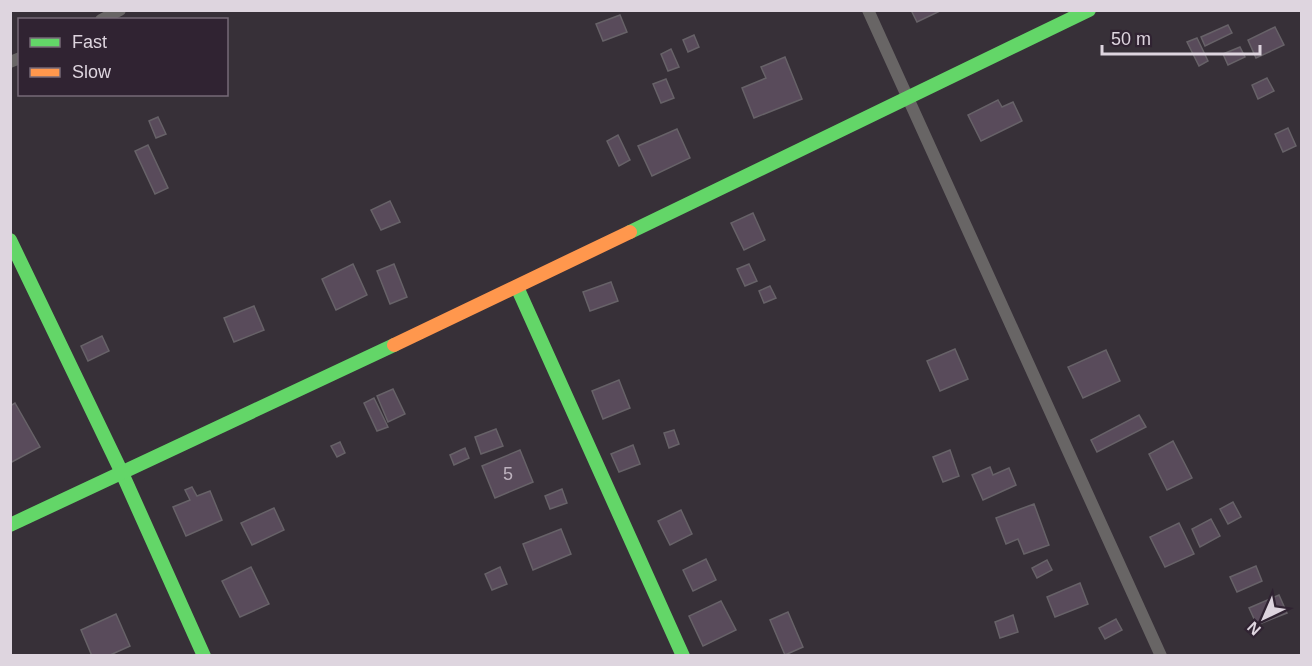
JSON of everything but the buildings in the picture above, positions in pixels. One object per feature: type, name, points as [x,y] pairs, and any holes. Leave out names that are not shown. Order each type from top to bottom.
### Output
[{"type":"street","points":[[10,525],[517,286],[1089,10]]},
{"type":"street","points":[[10,240],[123,473],[204,656]]},
{"type":"street","points":[[517,286],[683,656]]},
{"type":"lane","points":[[105,18],[120,10]]},
{"type":"lane","points":[[868,10],[910,98],[1161,656]]},
{"type":"traffic: fast","points":[[630,232],[1089,10]]},
{"type":"traffic: fast","points":[[10,240],[122,473],[204,656]]},
{"type":"traffic: fast","points":[[517,287],[683,656]]},
{"type":"traffic: fast","points":[[10,525],[394,345]]},
{"type":"traffic: slow","points":[[394,345],[630,232]]}]
